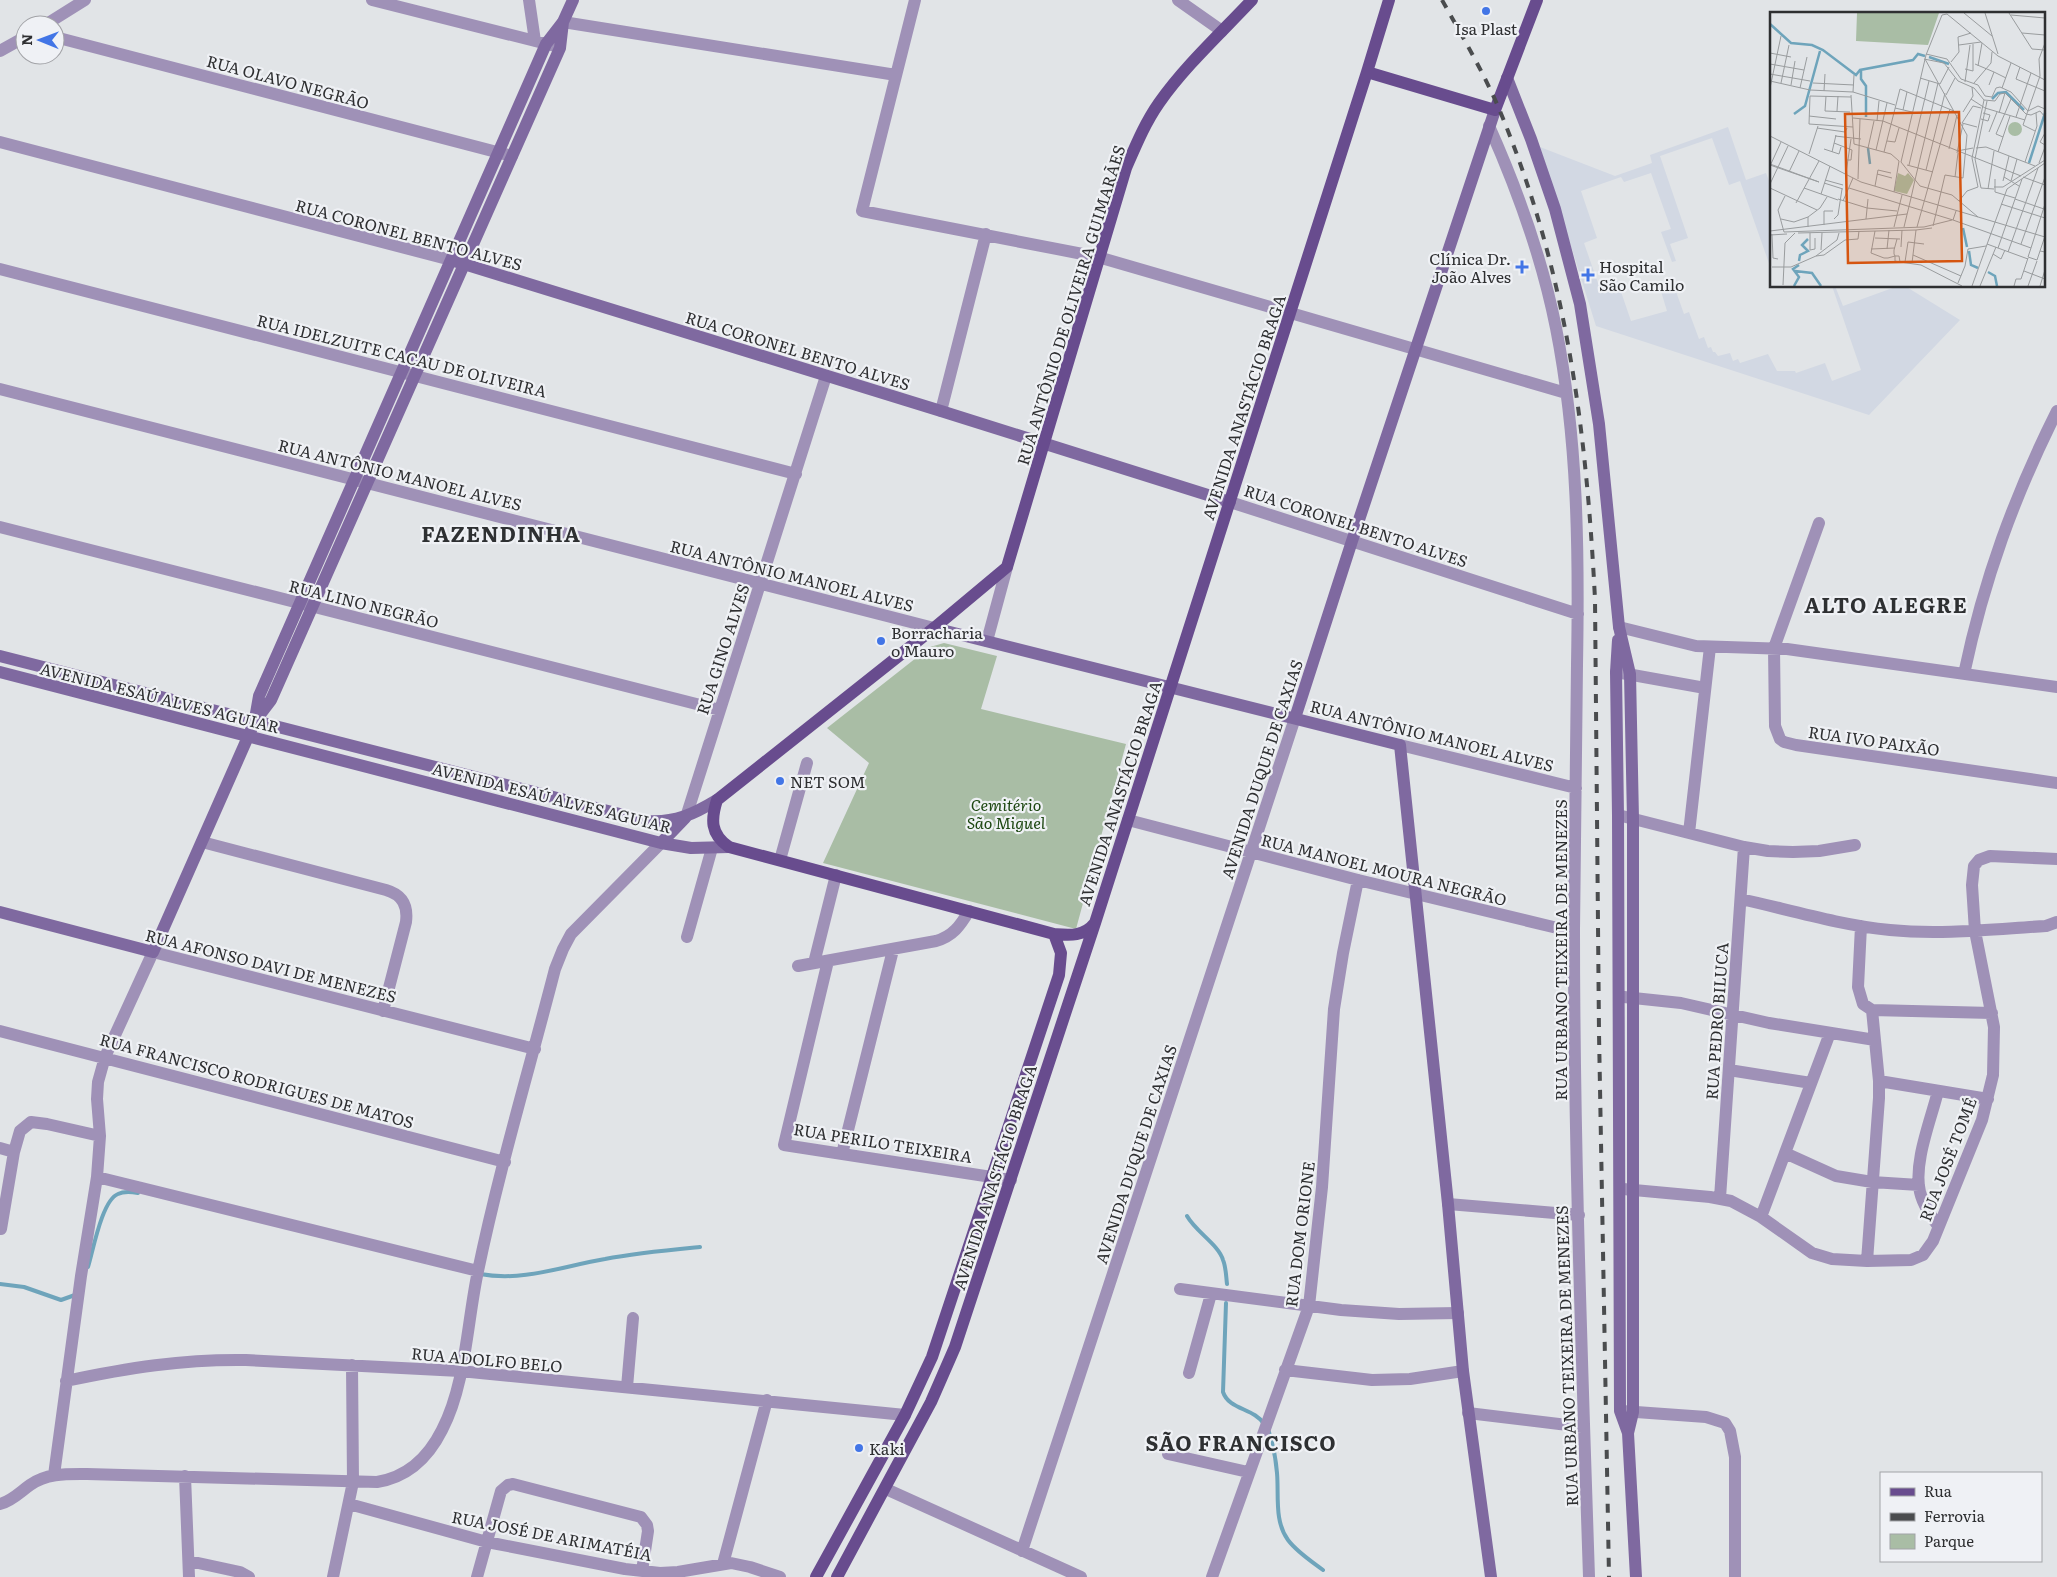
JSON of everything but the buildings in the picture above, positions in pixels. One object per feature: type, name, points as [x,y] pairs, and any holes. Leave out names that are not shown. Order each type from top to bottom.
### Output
[{"type":"main road","name":"RUA ANTÔNIO DE OLIVEIRA GUIMARÃES","points":[[1008,567],[1098,257],[1126,168],[1143,128],[1178,79],[1252,0]]},
{"type":"main road","name":"AVENIDA ANASTÁCIO BRAGA","points":[[837,1577],[886,1489],[943,1378],[966,1313],[1095,923],[1368,72],[1389,0]]},
{"type":"main road","name":"AVENIDA DUQUE DE CAXIAS","points":[[1495,110],[1537,0]]},
{"type":"main road","points":[[1368,72],[1495,110]]},
{"type":"main road","points":[[729,847],[718,838],[713,825],[712,817],[718,800],[1008,567]]},
{"type":"main road","name":"AVENIDA ESAÚ ALVES AGUIAR","points":[[729,847],[1054,934],[1080,934],[1089,930],[1095,923]]},
{"type":"main road","name":"AVENIDA ANASTÁCIO BRAGA","points":[[816,1577],[905,1415],[932,1357],[1060,975],[1061,953],[1054,934]]},
{"type":"main road","points":[[949,1308],[966,1313]]},
{"type":"street","points":[[61,15],[86,0]]},
{"type":"street","points":[[372,0],[560,48]]},
{"type":"street","points":[[529,0],[540,43]]},
{"type":"street","points":[[54,1475],[96,1177],[100,1136],[97,1091],[105,1057],[248,736],[255,721],[271,700],[368,482],[560,48],[563,22],[573,0]]},
{"type":"street","points":[[915,0],[862,211],[1098,257],[1566,393]]},
{"type":"street","points":[[1178,0],[1222,31]]},
{"type":"street","points":[[255,721],[258,696],[499,152],[540,43],[563,22]]},
{"type":"street","points":[[563,22],[896,74]]},
{"type":"street","name":"RUA OLAVO NEGRÃO","points":[[65,40],[512,156]]},
{"type":"street","points":[[0,51],[15,42]]},
{"type":"street","points":[[1507,78],[1532,139],[1555,209],[1580,304],[1601,440],[1619,627],[1630,674],[1634,998],[1632,1190],[1633,1412],[1628,1433],[1636,1577]]},
{"type":"street","name":"AVENIDA DUQUE DE CAXIAS","points":[[1022,1551],[1495,110]]},
{"type":"street","name":"RUA URBANO TEIXEIRA DE MENEZES","points":[[1489,126],[1524,211],[1536,250],[1555,325],[1571,435],[1576,512],[1578,614],[1574,932],[1579,1215],[1589,1577]]},
{"type":"street","name":"RUA CORONEL BENTO ALVES","points":[[0,142],[451,260],[1044,443],[1578,614]]},
{"type":"street","points":[[941,411],[986,234]]},
{"type":"street","name":"RUA IDELZUITE CACAU DE OLIVEIRA","points":[[0,269],[796,474]]},
{"type":"street","name":"RUA GINO ALVES","points":[[686,817],[826,376]]},
{"type":"street","name":"RUA ANTÔNIO MANOEL ALVES","points":[[0,389],[760,584],[1576,788]]},
{"type":"street","points":[[1964,674],[1983,592],[1995,554],[2027,474],[2057,411]]},
{"type":"street","name":"RUA IVO PAIXÃO","points":[[1819,523],[1774,648],[1774,718],[1777,734],[1784,742],[2057,784]]},
{"type":"street","name":"RUA LINO NEGRÃO","points":[[0,526],[720,710]]},
{"type":"street","name":"RUA ANTÔNIO DE OLIVEIRA GUIMARÃES","points":[[987,641],[1008,567]]},
{"type":"street","points":[[1619,627],[1676,642],[1710,647],[1774,648],[2057,687]]},
{"type":"street","points":[[1619,627],[1616,672],[1620,1411],[1628,1433]]},
{"type":"street","points":[[1689,833],[1710,647]]},
{"type":"street","name":"AVENIDA ESAÚ ALVES AGUIAR","points":[[0,656],[647,820],[666,821],[686,817],[718,800]]},
{"type":"street","name":"AVENIDA ESAÚ ALVES AGUIAR","points":[[0,672],[661,842],[691,848],[729,847]]},
{"type":"street","points":[[1616,672],[1705,688]]},
{"type":"street","points":[[1400,745],[1448,1204],[1463,1371],[1490,1577]]},
{"type":"street","points":[[780,860],[807,763]]},
{"type":"street","points":[[454,789],[459,773]]},
{"type":"street","points":[[1618,816],[1744,847],[1793,852],[1819,851],[1855,845]]},
{"type":"street","points":[[0,1504],[10,1500],[32,1483],[54,1475],[185,1476],[353,1482],[390,1480],[410,1470],[420,1462],[436,1442],[448,1417],[460,1371],[478,1271],[504,1162],[562,949],[571,934],[686,817]]},
{"type":"street","name":"RUA MANOEL MOURA NEGRÃO","points":[[1128,820],[1358,880],[1574,932]]},
{"type":"street","points":[[202,842],[386,890],[401,898],[406,908],[406,922],[383,1011]]},
{"type":"street","name":"RUA PEDRO BILUCA","points":[[1720,1198],[1744,847]]},
{"type":"street","points":[[687,937],[712,848]]},
{"type":"street","name":"RUA JOSÉ TOMÉ","points":[[1867,1261],[1911,1260],[1918,1258],[1928,1250],[1982,1120],[1988,1099],[1995,1057],[1992,1013],[1975,931],[1972,875],[1974,866],[1979,860],[1996,856],[2057,859]]},
{"type":"street","points":[[814,963],[836,875]]},
{"type":"street","name":"RUA DOM ORIONE","points":[[1212,1577],[1261,1434],[1309,1306],[1322,1187],[1334,1010],[1358,880]]},
{"type":"street","points":[[1741,899],[1861,926],[1914,932],[1975,931],[2046,926],[2057,922]]},
{"type":"street","points":[[798,966],[894,950],[945,938],[958,928],[969,910]]},
{"type":"street","name":"RUA AFONSO DAVI DE MENEZES","points":[[0,912],[535,1049]]},
{"type":"street","points":[[1861,926],[1859,997],[1863,1004],[1872,1010],[1992,1013]]},
{"type":"street","points":[[842,1154],[894,950]]},
{"type":"street","name":"RUA PERILO TEIXEIRA","points":[[828,961],[784,1145],[1011,1180]]},
{"type":"street","points":[[1619,996],[1681,1003],[1768,1023],[1875,1040]]},
{"type":"street","points":[[1618,1189],[1720,1198],[1741,1205],[1820,1256],[1832,1259],[1867,1261],[1879,1081],[1872,1010]]},
{"type":"street","name":"RUA FRANCISCO RODRIGUES DE MATOS","points":[[0,1031],[504,1162]]},
{"type":"street","points":[[1761,1217],[1830,1033]]},
{"type":"street","points":[[1729,1070],[1812,1083]]},
{"type":"street","points":[[1879,1081],[1988,1099]]},
{"type":"street","points":[[1938,1092],[1920,1161],[1919,1185],[1924,1204],[1938,1226]]},
{"type":"street","points":[[1,1229],[14,1152],[20,1131],[31,1122],[100,1136]]},
{"type":"street","points":[[0,1148],[14,1152]]},
{"type":"street","points":[[1785,1153],[1836,1176],[1872,1182],[1919,1185]]},
{"type":"street","points":[[96,1177],[478,1271]]},
{"type":"street","points":[[1448,1204],[1579,1215]]},
{"type":"street","points":[[1180,1289],[1309,1306],[1380,1313],[1458,1313]]},
{"type":"street","points":[[1189,1373],[1211,1294]]},
{"type":"street","points":[[627,1387],[633,1318]]},
{"type":"street","name":"RUA ADOLFO BELO","points":[[66,1381],[128,1368],[195,1360],[246,1360],[460,1371],[905,1415]]},
{"type":"street","points":[[333,1577],[353,1482],[352,1365]]},
{"type":"street","points":[[1285,1370],[1372,1380],[1410,1379],[1463,1371]]},
{"type":"street","points":[[723,1564],[767,1400]]},
{"type":"street","points":[[1620,1411],[1706,1417],[1724,1424],[1730,1431],[1735,1457],[1735,1577]]},
{"type":"street","points":[[1468,1413],[1584,1427]]},
{"type":"street","points":[[1168,1454],[1248,1472]]},
{"type":"street","points":[[185,1476],[189,1577]]},
{"type":"street","points":[[477,1577],[500,1496],[508,1485],[518,1485],[641,1517],[647,1525],[648,1531],[642,1571]]},
{"type":"street","points":[[886,1489],[1022,1551],[1057,1572],[1081,1577]]},
{"type":"street","name":"RUA JOSÉ DE ARIMATÉIA","points":[[348,1504],[486,1542],[642,1571],[678,1572],[723,1564],[750,1567],[780,1577]]},
{"type":"street","points":[[189,1560],[240,1572],[249,1577]]},
{"type":"shaded area","name":"Hospital São Camilo","points":[[1728,127],[1746,180],[1766,173],[1770,183],[1770,266],[1740,181],[1729,185],[1712,138],[1660,156],[1688,238],[1670,244],[1676,261],[1672,262],[1661,232],[1671,229],[1651,173],[1624,182],[1621,177],[1581,191],[1597,238],[1584,243],[1599,286],[1617,280],[1631,321],[1667,311],[1660,288],[1673,283],[1684,314],[1689,312],[1699,339],[1704,337],[1708,348],[1711,347],[1718,356],[1730,353],[1733,361],[1738,359],[1740,363],[1768,354],[1777,371],[1795,371],[1796,373],[1825,363],[1832,381],[1861,370],[1833,288],[1836,288],[1843,306],[1892,288],[1908,288],[1960,320],[1869,415],[1596,326],[1540,147],[1615,176],[1652,163],[1650,155]]},
{"type":"green space","name":"Cemitério São Miguel","points":[[944,643],[997,656],[981,709],[1126,744],[1076,929],[823,863],[869,763],[827,728],[930,647]]},
{"type":"waterway","points":[[88,1267],[95,1238],[112,1198],[123,1192],[138,1193]]},
{"type":"waterway","points":[[1187,1216],[1221,1254],[1225,1266],[1227,1284]]},
{"type":"waterway","points":[[480,1274],[496,1276],[528,1275],[617,1257],[700,1247]]},
{"type":"waterway","points":[[0,1284],[24,1287],[61,1300],[75,1295]]},
{"type":"waterway","points":[[1226,1303],[1223,1392],[1226,1398],[1236,1406],[1254,1415],[1264,1424]]},
{"type":"waterway","points":[[1269,1432],[1276,1463],[1279,1516],[1284,1533],[1288,1540],[1304,1556],[1323,1570]]},
{"type":"railway","points":[[1442,0],[1478,64],[1497,104],[1521,165],[1540,226],[1556,286],[1568,347],[1586,471],[1595,599],[1599,1033],[1609,1577]]},
{"type":"place","name":"Isa Plast","points":[[1486,11]]},
{"type":"place","name":"Clínica Dr. João Alves","points":[[1522,267]]},
{"type":"place","name":"Hospital São Camilo","points":[[1588,275]]},
{"type":"place","name":"Borracharia o Mauro","points":[[881,641]]},
{"type":"place","name":"NET SOM","points":[[780,781]]},
{"type":"place","name":"Kaki","points":[[859,1448]]},
{"type":"district","name":"FAZENDINHA","points":[[501,532]]},
{"type":"district","name":"ALTO ALEGRE","points":[[1886,603]]},
{"type":"district","name":"SÃO FRANCISCO","points":[[1241,1441]]}]
